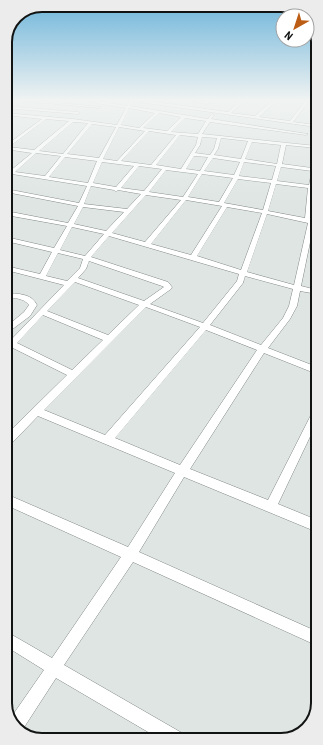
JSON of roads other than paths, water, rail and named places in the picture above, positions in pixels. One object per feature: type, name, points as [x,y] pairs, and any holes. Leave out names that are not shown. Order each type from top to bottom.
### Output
[{"type":"street","points":[[12,143],[23,135]]},
{"type":"street","points":[[12,170],[38,151],[55,135]]},
{"type":"street","points":[[46,178],[79,135]]},
{"type":"street","points":[[42,277],[81,205],[100,160],[113,135]]},
{"type":"street","points":[[118,162],[144,135]]},
{"type":"street","points":[[152,167],[178,135]]},
{"type":"street","points":[[195,135],[311,146]]},
{"type":"street","points":[[183,170],[198,146],[200,135]]},
{"type":"street","points":[[262,141],[265,135]]},
{"type":"street","points":[[303,145],[306,135]]},
{"type":"street","points":[[147,244],[184,199],[199,173],[216,149],[219,137]]},
{"type":"street","points":[[193,257],[223,205],[251,140]]},
{"type":"street","points":[[107,440],[205,326],[237,286],[243,274],[264,213],[272,182],[281,158],[284,143]]},
{"type":"street","points":[[12,149],[311,186]]},
{"type":"street","points":[[192,154],[311,170]]},
{"type":"street","points":[[116,190],[138,164]]},
{"type":"street","points":[[12,344],[83,269],[87,258],[106,234],[144,194],[165,168]]},
{"type":"street","points":[[12,175],[46,178],[116,190],[223,205],[311,221]]},
{"type":"street","points":[[12,191],[81,205],[127,211]]},
{"type":"street","points":[[12,214],[98,230],[106,234],[193,257],[243,274],[311,291]]},
{"type":"street","points":[[18,722],[130,555],[182,471],[262,349],[286,319],[293,306],[311,225]]},
{"type":"street","points":[[12,240],[87,258],[167,285],[168,287],[146,304],[109,339],[12,436]]},
{"type":"street","points":[[12,270],[42,277],[72,281],[146,304],[311,369]]},
{"type":"street","points":[[12,296],[23,297],[31,301],[33,305],[24,316],[12,326]]},
{"type":"street","points":[[42,312],[109,339]]},
{"type":"street","points":[[12,348],[74,375]]},
{"type":"street","points":[[36,412],[311,523]]},
{"type":"street","points":[[271,507],[311,424]]},
{"type":"street","points":[[12,502],[311,636]]},
{"type":"street","points":[[12,642],[166,733]]}]
